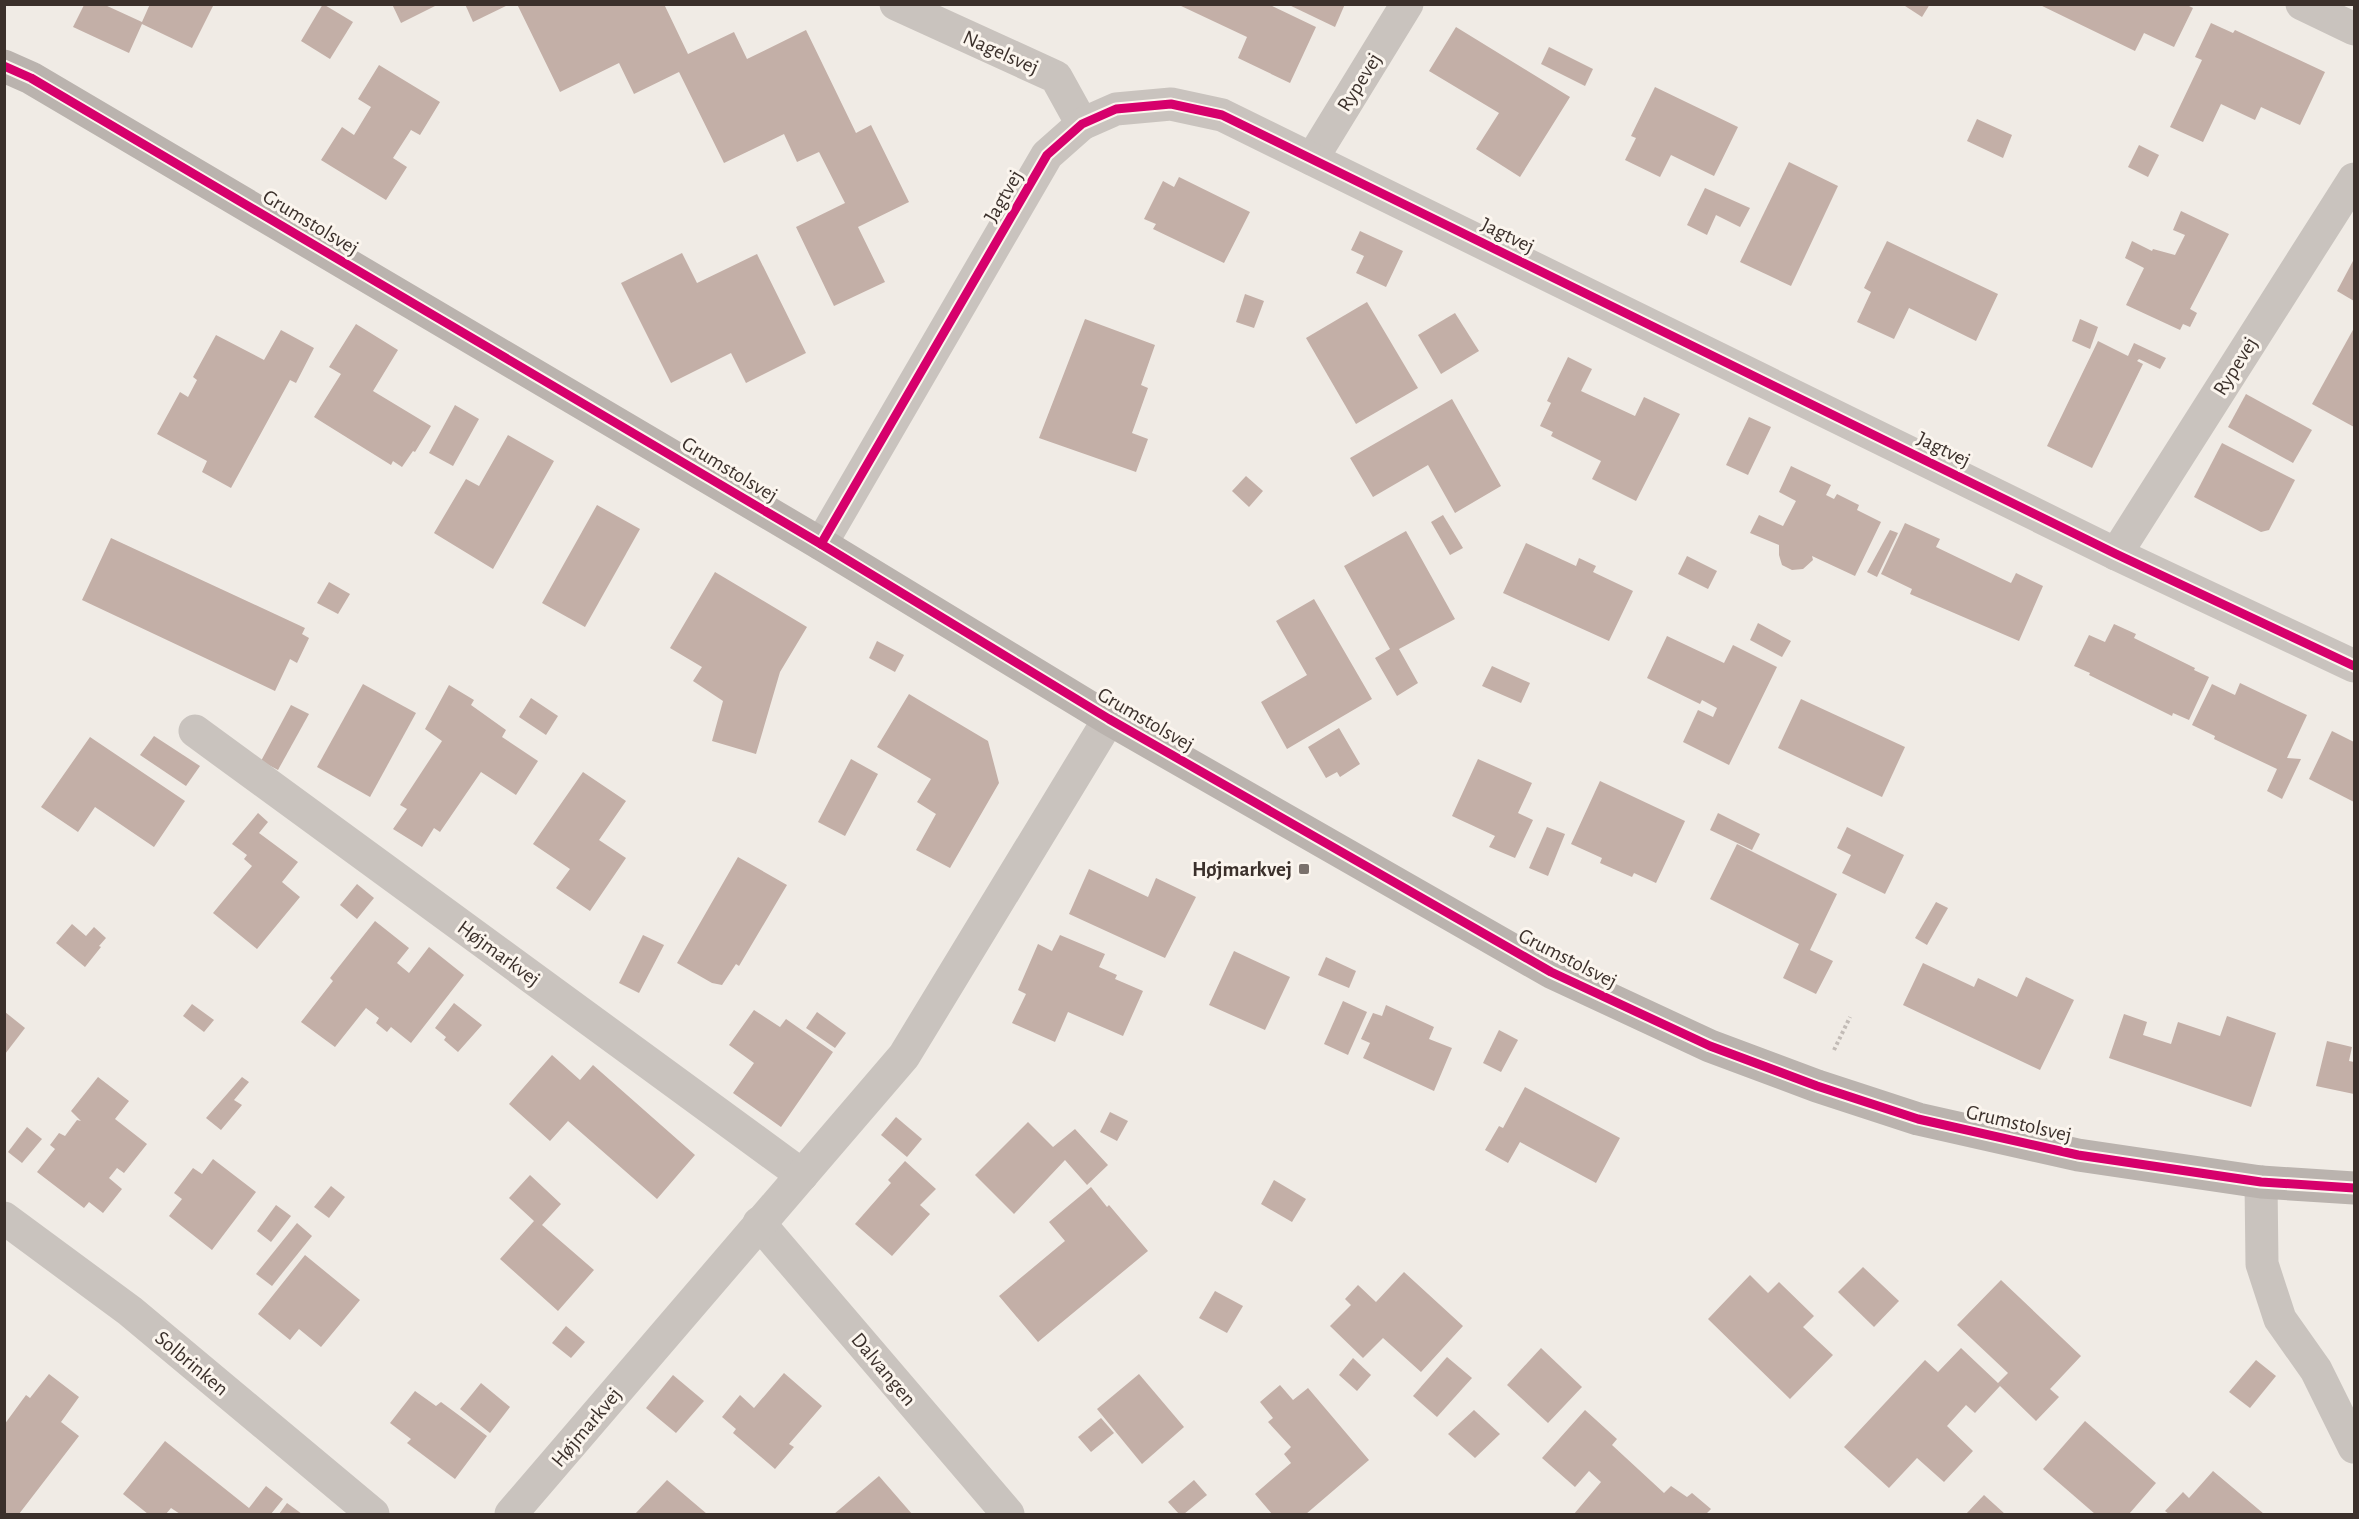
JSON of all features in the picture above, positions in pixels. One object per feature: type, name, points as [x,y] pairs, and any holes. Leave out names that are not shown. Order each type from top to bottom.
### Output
[{"type":"street","name":"Nagelsvej","points":[[896,4],[1056,77],[1082,124]]},
{"type":"street","name":"Rypevej","points":[[1312,159],[1407,4]]},
{"type":"street","points":[[2302,4],[2355,29]]},
{"type":"street","name":"Grumstolsvej","points":[[4,66],[52,90],[821,544],[1109,719],[1551,972],[1710,1046],[1817,1086],[1918,1119],[2078,1155],[2261,1182],[2355,1188]]},
{"type":"street","name":"Jagtvej","points":[[821,544],[1047,155],[1082,124],[1116,109],[1171,104],[1222,115],[2116,554],[2355,666]]},
{"type":"street","name":"Rypevej","points":[[2116,554],[2355,179]]},
{"type":"street","name":"Højmarkvej","points":[[511,1515],[904,1056],[1109,719]]},
{"type":"street","name":"Højmarkvej","points":[[195,731],[802,1175]]},
{"type":"street","points":[[2261,1182],[2262,1263],[2280,1319],[2316,1370],[2355,1447]]},
{"type":"street","name":"Solbrinken","points":[[4,1218],[130,1311],[373,1515]]},
{"type":"street","name":"Dalvangen","points":[[759,1223],[1008,1515]]},
{"type":"building","points":[[150,4],[214,4],[192,48],[142,24],[129,53],[73,27],[84,5],[105,5],[142,22]]},
{"type":"building","points":[[323,4],[353,22],[330,59],[301,41]]},
{"type":"building","points":[[392,4],[439,4],[401,23]]},
{"type":"building","points":[[465,4],[510,4],[473,22]]},
{"type":"building","points":[[517,4],[664,4],[688,54],[734,32],[747,59],[806,30],[856,133],[871,125],[909,202],[858,227],[885,282],[834,306],[796,227],[845,203],[819,152],[797,162],[784,134],[724,163],[679,72],[634,94],[619,63],[560,92]]},
{"type":"building","points":[[1287,4],[1345,4],[1335,27]]},
{"type":"building","points":[[1902,4],[1930,4],[1922,17]]},
{"type":"building","points":[[2038,4],[2185,4],[2193,8],[2174,47],[2144,33],[2135,51]]},
{"type":"building","points":[[1179,5],[1270,5],[1316,27],[1290,83],[1238,58],[1247,37]]},
{"type":"building","points":[[2211,23],[2233,33],[2235,30],[2325,72],[2300,125],[2261,107],[2255,120],[2221,104],[2203,142],[2170,127],[2202,60],[2195,57]]},
{"type":"building","points":[[1456,27],[1570,97],[1520,177],[1476,149],[1499,113],[1429,71]]},
{"type":"building","points":[[1549,47],[1593,69],[1585,86],[1541,64]]},
{"type":"building","points":[[379,65],[440,102],[420,135],[411,130],[393,158],[407,167],[386,200],[321,160],[342,127],[354,135],[371,107],[358,99]]},
{"type":"building","points":[[1655,87],[1738,127],[1714,176],[1671,155],[1660,177],[1625,160],[1636,138],[1631,136]]},
{"type":"building","points":[[1977,119],[2012,135],[2003,158],[1967,141]]},
{"type":"building","points":[[2139,145],[2159,155],[2148,177],[2128,167]]},
{"type":"building","points":[[1789,162],[1838,186],[1791,286],[1740,262]]},
{"type":"building","points":[[1179,177],[1250,212],[1224,263],[1153,229],[1156,224],[1144,219],[1163,181],[1174,187]]},
{"type":"building","points":[[1705,188],[1750,208],[1740,227],[1716,215],[1707,235],[1687,225]]},
{"type":"building","points":[[2181,211],[2229,234],[2190,309],[2197,313],[2190,327],[2183,324],[2180,330],[2126,305],[2144,268],[2125,258],[2132,241],[2152,251],[2153,249],[2175,255],[2185,235],[2173,230]]},
{"type":"building","points":[[1360,231],[1403,251],[1386,287],[1356,273],[1364,256],[1351,250]]},
{"type":"building","points":[[1887,241],[1998,294],[1976,341],[1909,308],[1894,339],[1857,322],[1871,292],[1864,288]]},
{"type":"building","points":[[682,253],[697,283],[757,254],[806,353],[746,383],[731,353],[671,383],[621,283]]},
{"type":"building","points":[[2354,259],[2354,301],[2337,291]]},
{"type":"building","points":[[1245,294],[1264,301],[1254,328],[1236,322]]},
{"type":"building","points":[[1367,302],[1418,388],[1356,424],[1306,338]]},
{"type":"building","points":[[1455,313],[1479,351],[1441,374],[1418,335]]},
{"type":"building","points":[[1085,319],[1155,345],[1141,385],[1148,388],[1132,433],[1148,439],[1136,472],[1039,438]]},
{"type":"building","points":[[2080,319],[2098,327],[2090,349],[2072,341]]},
{"type":"building","points":[[356,324],[398,350],[373,391],[431,426],[415,452],[413,451],[402,467],[393,461],[391,465],[314,417],[341,374],[329,367]]},
{"type":"building","points":[[2354,328],[2354,427],[2312,404]]},
{"type":"building","points":[[281,330],[314,348],[296,383],[290,380],[231,488],[202,472],[207,461],[157,434],[180,392],[188,397],[197,380],[193,377],[216,335],[264,360]]},
{"type":"building","points":[[2098,341],[2128,356],[2134,343],[2166,358],[2160,369],[2139,359],[2137,361],[2143,364],[2092,468],[2047,446]]},
{"type":"building","points":[[1568,357],[1592,369],[1581,391],[1635,416],[1644,397],[1680,414],[1636,501],[1592,479],[1601,461],[1551,436],[1553,432],[1540,426],[1551,403],[1547,401]]},
{"type":"building","points":[[2246,394],[2312,430],[2293,463],[2228,427]]},
{"type":"building","points":[[1452,399],[1501,486],[1455,513],[1428,465],[1373,497],[1350,458]]},
{"type":"building","points":[[455,405],[479,419],[453,466],[429,453]]},
{"type":"building","points":[[1749,417],[1771,427],[1748,475],[1726,465]]},
{"type":"building","points":[[508,435],[554,461],[493,569],[434,533],[466,479],[479,486]]},
{"type":"building","points":[[2222,443],[2295,480],[2269,530],[2261,532],[2194,497]]},
{"type":"building","points":[[1791,466],[1831,485],[1826,495],[1834,499],[1837,494],[1859,505],[1857,510],[1881,522],[1855,576],[1812,556],[1813,560],[1803,569],[1792,570],[1782,565],[1779,545],[1750,533],[1759,515],[1783,526],[1796,501],[1779,492]]},
{"type":"building","points":[[1246,476],[1263,491],[1249,507],[1232,491]]},
{"type":"building","points":[[597,505],[640,529],[585,627],[542,603]]},
{"type":"building","points":[[1443,515],[1463,548],[1450,555],[1431,522]]},
{"type":"building","points":[[1905,523],[1940,539],[1936,547],[2011,583],[2016,573],[2043,586],[2019,641],[1910,594],[1912,589],[1881,574]]},
{"type":"building","points":[[1890,530],[1898,533],[1877,577],[1867,572]]},
{"type":"building","points":[[1406,531],[1455,619],[1399,649],[1418,683],[1397,696],[1375,658],[1390,649],[1344,566]]},
{"type":"building","points":[[111,538],[305,628],[302,634],[309,638],[297,663],[290,659],[275,691],[82,600]]},
{"type":"building","points":[[1526,543],[1576,566],[1579,558],[1596,566],[1593,572],[1633,591],[1609,641],[1503,593]]},
{"type":"building","points":[[1687,556],[1717,571],[1708,589],[1678,574]]},
{"type":"building","points":[[715,572],[807,627],[780,672],[756,754],[712,741],[723,701],[693,681],[702,667],[670,648]]},
{"type":"building","points":[[329,582],[350,594],[338,614],[317,603]]},
{"type":"building","points":[[1314,599],[1372,699],[1287,749],[1261,702],[1307,675],[1276,621]]},
{"type":"building","points":[[1758,623],[1791,641],[1782,657],[1750,640]]},
{"type":"building","points":[[2114,624],[2136,634],[2134,638],[2209,677],[2189,720],[2173,713],[2172,716],[2074,666],[2089,635],[2105,642]]},
{"type":"building","points":[[1667,636],[1724,663],[1733,645],[1777,667],[1729,765],[1683,742],[1698,710],[1713,717],[1717,708],[1702,700],[1700,704],[1647,678]]},
{"type":"building","points":[[877,641],[904,655],[895,672],[869,658]]},
{"type":"building","points":[[1492,666],[1530,683],[1521,703],[1482,686]]},
{"type":"building","points":[[2240,683],[2307,715],[2287,758],[2301,759],[2282,799],[2267,791],[2277,769],[2214,739],[2215,736],[2192,725],[2212,684],[2235,695]]},
{"type":"building","points":[[363,684],[416,713],[370,797],[317,767]]},
{"type":"building","points":[[449,685],[474,700],[471,705],[506,730],[502,737],[538,761],[516,795],[481,772],[440,832],[434,828],[422,847],[393,829],[407,809],[400,805],[442,741],[425,729]]},
{"type":"building","points":[[909,694],[988,741],[999,783],[950,868],[916,850],[936,814],[917,802],[931,779],[877,747]]},
{"type":"building","points":[[531,698],[558,716],[546,735],[519,717]]},
{"type":"building","points":[[1801,699],[1905,747],[1882,797],[1778,748]]},
{"type":"building","points":[[291,705],[309,714],[278,770],[261,761]]},
{"type":"building","points":[[1339,728],[1360,764],[1340,777],[1337,772],[1326,778],[1308,747]]},
{"type":"building","points":[[2332,731],[2354,742],[2354,802],[2309,779]]},
{"type":"building","points":[[154,736],[200,766],[186,786],[140,755]]},
{"type":"building","points":[[90,737],[185,801],[154,847],[95,807],[78,832],[41,807]]},
{"type":"building","points":[[851,759],[878,774],[845,836],[818,822]]},
{"type":"building","points":[[1478,759],[1532,783],[1518,813],[1533,820],[1515,858],[1489,847],[1495,836],[1452,816]]},
{"type":"building","points":[[583,772],[626,801],[599,840],[626,858],[590,911],[556,888],[570,869],[533,844]]},
{"type":"building","points":[[1600,781],[1685,821],[1656,883],[1634,873],[1632,877],[1600,863],[1602,858],[1571,844]]},
{"type":"building","points":[[258,813],[268,822],[259,833],[298,862],[282,882],[300,897],[257,949],[213,913],[252,866],[244,859],[247,855],[232,844]]},
{"type":"building","points":[[1718,813],[1760,834],[1752,850],[1710,830]]},
{"type":"building","points":[[1547,827],[1565,834],[1548,876],[1529,868]]},
{"type":"building","points":[[1847,827],[1904,855],[1885,894],[1842,873],[1851,855],[1837,848]]},
{"type":"building","points":[[1737,844],[1837,894],[1810,950],[1833,961],[1816,994],[1783,978],[1799,944],[1710,899]]},
{"type":"building","points":[[738,857],[787,885],[739,966],[736,964],[722,985],[712,983],[677,963]]},
{"type":"building","points":[[1089,869],[1148,897],[1156,878],[1196,897],[1165,958],[1069,914]]},
{"type":"building","points":[[357,884],[374,898],[357,919],[340,905]]},
{"type":"building","points":[[1936,902],[1948,908],[1927,945],[1915,938]]},
{"type":"building","points":[[375,921],[409,948],[397,963],[409,973],[429,947],[464,975],[411,1043],[391,1027],[387,1032],[376,1023],[379,1018],[366,1008],[335,1047],[301,1022],[333,981],[330,978]]},
{"type":"building","points":[[72,924],[86,936],[94,927],[106,938],[85,967],[56,943]]},
{"type":"building","points":[[643,935],[664,945],[639,993],[619,983]]},
{"type":"building","points":[[1060,935],[1105,954],[1099,967],[1117,975],[1115,979],[1143,991],[1123,1036],[1068,1012],[1055,1042],[1012,1023],[1026,994],[1018,990],[1038,944],[1052,951]]},
{"type":"building","points":[[1234,951],[1290,977],[1265,1030],[1209,1005]]},
{"type":"building","points":[[1326,957],[1356,971],[1349,988],[1318,975]]},
{"type":"building","points":[[1923,963],[1974,987],[1978,978],[2017,997],[2026,977],[2074,1000],[2040,1070],[1903,1005]]},
{"type":"building","points":[[1343,1001],[1367,1012],[1348,1055],[1324,1044]]},
{"type":"building","points":[[454,1003],[482,1025],[458,1052],[444,1040],[446,1037],[435,1028]]},
{"type":"building","points":[[192,1004],[214,1020],[204,1032],[183,1016]]},
{"type":"building","points":[[1386,1005],[1434,1027],[1429,1039],[1452,1048],[1434,1091],[1363,1058],[1370,1043],[1361,1039],[1373,1013],[1382,1016]]},
{"type":"building","points":[[754,1010],[780,1027],[786,1019],[833,1052],[781,1127],[733,1093],[754,1063],[729,1045]]},
{"type":"building","points":[[5,1012],[25,1028],[5,1054]]},
{"type":"building","points":[[817,1012],[846,1033],[835,1048],[806,1028]]},
{"type":"building","points":[[2124,1014],[2147,1022],[2143,1035],[2171,1044],[2178,1022],[2220,1036],[2227,1016],[2276,1033],[2251,1107],[2109,1058]]},
{"type":"building","points":[[1499,1030],[1518,1040],[1501,1072],[1483,1063]]},
{"type":"building","points":[[2327,1041],[2352,1047],[2349,1061],[2354,1062],[2354,1094],[2316,1086]]},
{"type":"building","points":[[552,1055],[580,1080],[593,1065],[695,1155],[657,1199],[568,1121],[550,1141],[509,1104]]},
{"type":"building","points":[[98,1077],[129,1101],[115,1119],[147,1144],[124,1173],[117,1168],[109,1178],[122,1189],[103,1213],[89,1202],[84,1208],[37,1172],[55,1149],[50,1145],[59,1133],[65,1136],[77,1120],[81,1121],[71,1111]]},
{"type":"building","points":[[242,1077],[249,1082],[234,1100],[242,1105],[221,1130],[206,1118]]},
{"type":"building","points":[[1525,1087],[1620,1138],[1596,1183],[1520,1142],[1508,1163],[1485,1150],[1499,1126],[1503,1128]]},
{"type":"building","points":[[1110,1112],[1128,1121],[1117,1141],[1100,1132]]},
{"type":"building","points":[[896,1117],[922,1139],[907,1157],[881,1135]]},
{"type":"building","points":[[1028,1122],[1053,1147],[1075,1129],[1108,1165],[1087,1185],[1065,1160],[1014,1214],[975,1175]]},
{"type":"building","points":[[27,1127],[42,1139],[22,1163],[8,1152]]},
{"type":"building","points":[[213,1159],[256,1192],[212,1250],[169,1216],[182,1199],[174,1193],[193,1168],[202,1174]]},
{"type":"building","points":[[905,1161],[936,1189],[920,1205],[930,1214],[892,1256],[855,1224],[891,1183],[888,1180]]},
{"type":"building","points":[[530,1175],[561,1204],[542,1225],[594,1270],[558,1311],[500,1259],[534,1221],[509,1198]]},
{"type":"building","points":[[1274,1180],[1306,1199],[1292,1222],[1261,1204]]},
{"type":"building","points":[[331,1186],[345,1197],[329,1218],[314,1207]]},
{"type":"building","points":[[1091,1187],[1148,1251],[1038,1342],[999,1296],[1065,1241],[1049,1222]]},
{"type":"building","points":[[276,1205],[291,1216],[271,1242],[257,1231]]},
{"type":"building","points":[[297,1223],[312,1236],[272,1286],[256,1274]]},
{"type":"building","points":[[305,1255],[360,1300],[321,1347],[299,1329],[290,1340],[258,1314]]},
{"type":"building","points":[[1863,1267],[1899,1301],[1874,1327],[1838,1292]]},
{"type":"building","points":[[1404,1272],[1463,1326],[1421,1372],[1383,1338],[1363,1358],[1330,1326],[1351,1305],[1345,1299],[1358,1285],[1376,1302]]},
{"type":"building","points":[[1750,1275],[1768,1293],[1779,1282],[1814,1316],[1803,1327],[1833,1355],[1790,1399],[1708,1319]]},
{"type":"building","points":[[2001,1280],[2081,1356],[2050,1389],[2059,1397],[2036,1421],[2000,1386],[1975,1413],[1966,1405],[1947,1426],[1973,1451],[1944,1482],[1917,1458],[1889,1488],[1844,1447],[1925,1360],[1938,1372],[1961,1348],[1998,1383],[2008,1373],[1957,1325]]},
{"type":"building","points":[[1215,1291],[1243,1306],[1227,1333],[1199,1318]]},
{"type":"building","points":[[566,1326],[585,1342],[571,1358],[552,1343]]},
{"type":"building","points":[[1541,1348],[1582,1387],[1548,1423],[1507,1385]]},
{"type":"building","points":[[1447,1357],[1472,1378],[1437,1417],[1413,1396]]},
{"type":"building","points":[[1353,1358],[1371,1375],[1357,1391],[1339,1375]]},
{"type":"building","points":[[2256,1360],[2276,1376],[2250,1408],[2229,1392]]},
{"type":"building","points":[[784,1373],[822,1406],[789,1444],[794,1447],[775,1469],[733,1433],[736,1429],[722,1417],[740,1395],[754,1408]]},
{"type":"building","points":[[49,1374],[79,1397],[61,1422],[79,1436],[19,1514],[4,1514],[4,1425],[26,1395],[30,1398]]},
{"type":"building","points":[[1139,1374],[1184,1427],[1142,1464],[1097,1409]]},
{"type":"building","points":[[673,1375],[704,1401],[676,1433],[646,1408]]},
{"type":"building","points":[[481,1383],[510,1407],[490,1433],[460,1409]]},
{"type":"building","points":[[1280,1385],[1293,1400],[1308,1388],[1369,1460],[1306,1514],[1272,1514],[1255,1494],[1291,1463],[1284,1454],[1291,1447],[1268,1422],[1273,1418],[1260,1402]]},
{"type":"building","points":[[415,1391],[436,1406],[441,1402],[487,1436],[455,1479],[407,1443],[411,1439],[390,1423]]},
{"type":"building","points":[[1474,1410],[1500,1434],[1475,1458],[1448,1434]]},
{"type":"building","points":[[1585,1410],[1617,1439],[1612,1445],[1664,1493],[1671,1486],[1687,1497],[1692,1493],[1711,1509],[1706,1514],[1574,1514],[1601,1482],[1589,1471],[1575,1487],[1542,1458]]},
{"type":"building","points":[[1101,1418],[1114,1433],[1091,1452],[1078,1437]]},
{"type":"building","points":[[2085,1421],[2156,1483],[2129,1514],[2095,1514],[2043,1469]]},
{"type":"building","points":[[165,1441],[249,1508],[266,1486],[283,1499],[271,1514],[180,1514],[171,1508],[166,1514],[148,1514],[123,1494]]},
{"type":"building","points":[[2213,1471],[2264,1514],[2169,1514],[2165,1511],[2183,1492],[2189,1498]]},
{"type":"building","points":[[879,1476],[912,1514],[834,1514]]},
{"type":"building","points":[[667,1480],[707,1514],[635,1514]]},
{"type":"building","points":[[1194,1480],[1207,1495],[1184,1514],[1179,1514],[1168,1502]]},
{"type":"building","points":[[1984,1495],[2005,1514],[1966,1514]]},
{"type":"building","points":[[287,1503],[302,1514],[279,1514]]},
{"type":"cycle path","points":[[4,66],[31,78],[821,544],[1109,719],[1551,972],[1710,1046],[1817,1086],[1918,1119],[2078,1155],[2261,1182],[2354,1188]]},
{"type":"cycle path","points":[[821,544],[1047,155],[1082,124],[1116,109],[1171,104],[1222,115],[2116,554],[2354,666]]},
{"type":"place","name":"Højmarkvej","points":[[1304,869]]}]
